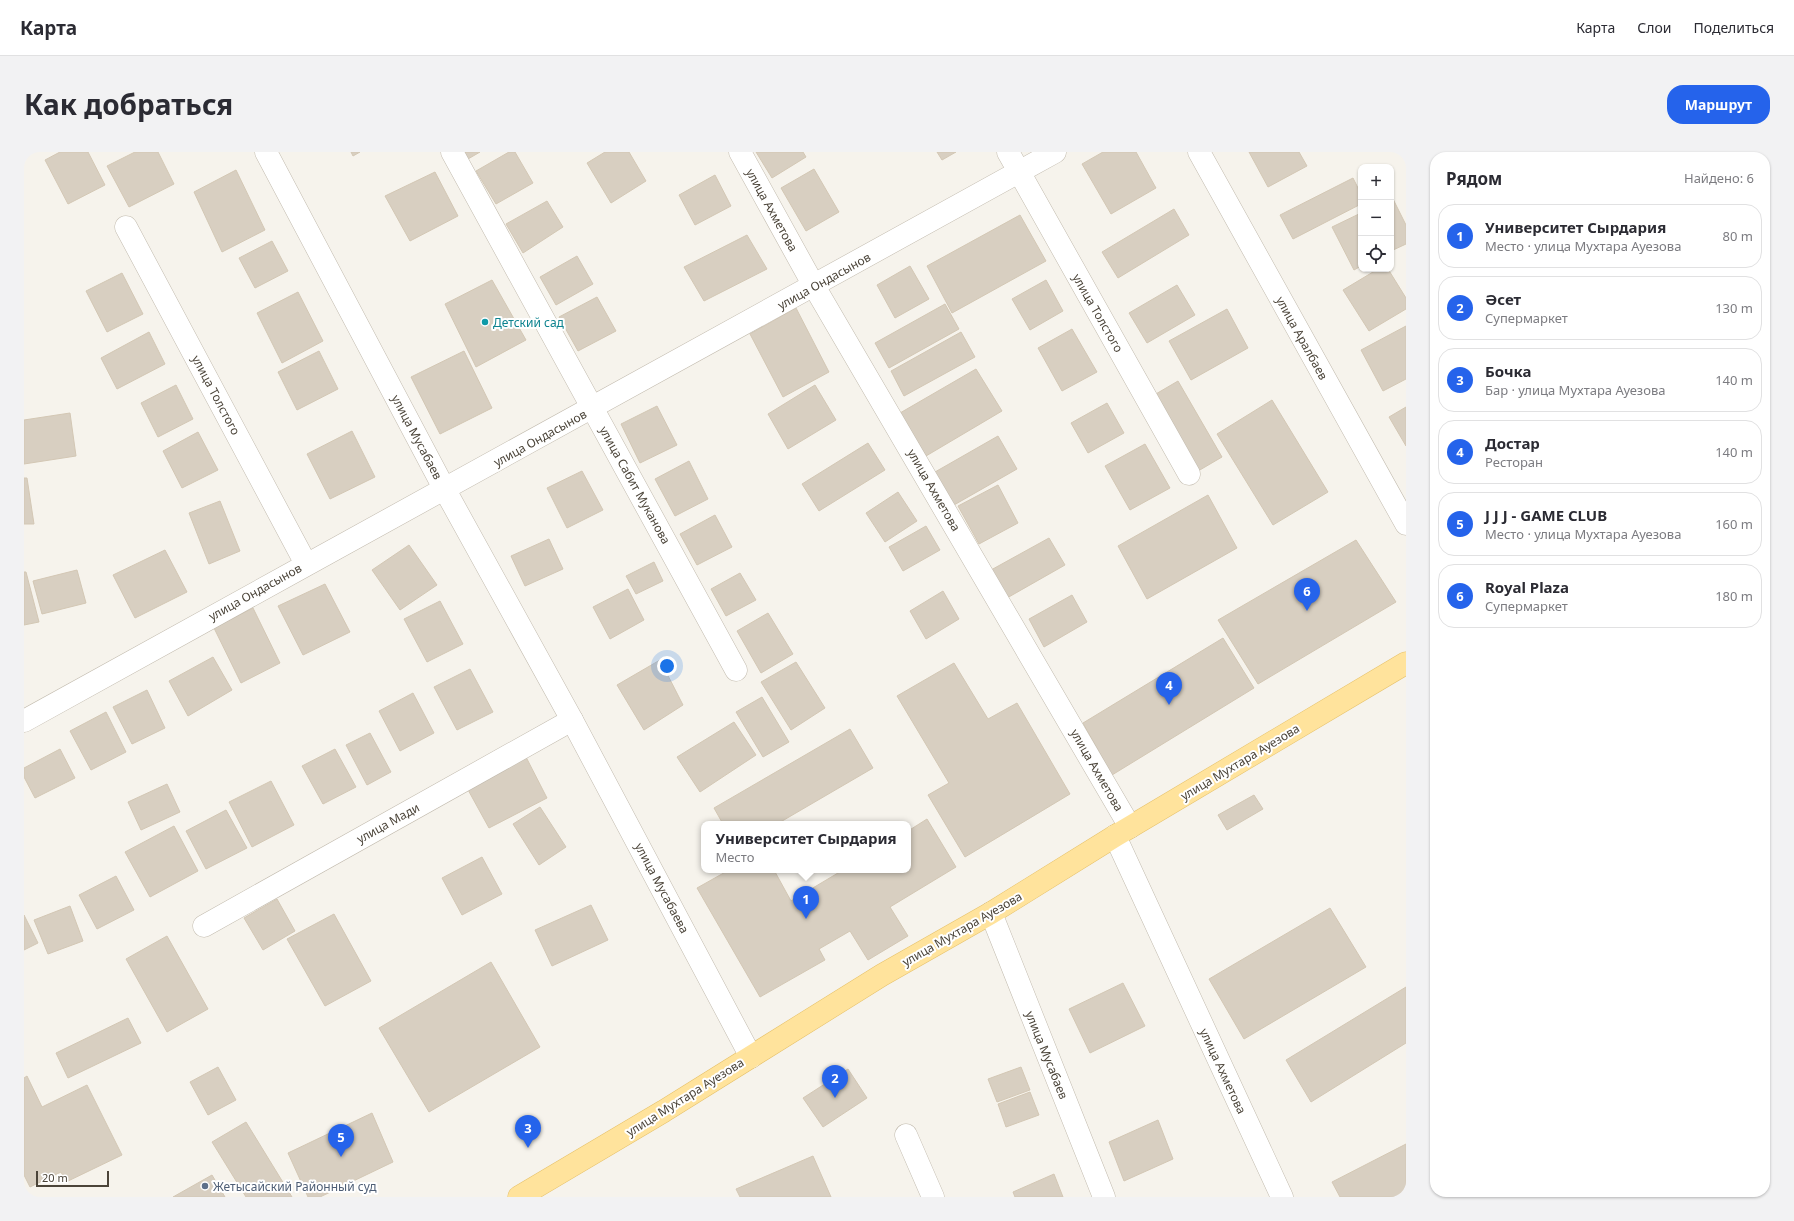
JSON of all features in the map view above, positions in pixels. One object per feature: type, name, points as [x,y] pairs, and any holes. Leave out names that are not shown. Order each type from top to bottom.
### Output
[{"type":"main road","name":"улица Мухтара Ауезова","points":[[519,1197],[664,1111],[882,975],[991,913],[1123,832],[1406,663]]},
{"type":"street","name":"улица Мусабаев","points":[[266,152],[445,490],[572,720]]},
{"type":"street","name":"улица Сабит Муканова","points":[[452,152],[736,670]]},
{"type":"street","name":"улица Ахметова","points":[[740,152],[814,286],[1123,832],[1282,1197]]},
{"type":"street","name":"улица Толстого","points":[[1008,152],[1190,474]]},
{"type":"street","name":"улица Ондасынов","points":[[24,721],[306,564],[593,409],[1055,152]]},
{"type":"street","name":"улица Аралбаев","points":[[1199,152],[1406,524]]},
{"type":"street","name":"улица Толстого","points":[[126,227],[306,564]]},
{"type":"street","name":"улица Мади","points":[[204,926],[572,720]]},
{"type":"street","name":"улица Мусабаева","points":[[572,720],[751,1056]]},
{"type":"street","name":"улица Мусабаев","points":[[991,913],[1104,1197]]},
{"type":"street","points":[[906,1135],[933,1197]]},
{"type":"building","points":[[60,152],[88,152],[105,185],[68,204],[45,160]]},
{"type":"building","points":[[135,152],[158,152],[174,184],[129,207],[107,166]]},
{"type":"building","points":[[351,152],[360,152],[353,156]]},
{"type":"building","points":[[464,152],[480,152],[468,159]]},
{"type":"building","points":[[509,152],[515,152],[533,183],[496,204],[476,171]]},
{"type":"building","points":[[605,152],[629,152],[646,181],[611,203],[587,163]]},
{"type":"building","points":[[756,152],[803,152],[806,157],[772,178]]},
{"type":"building","points":[[937,152],[956,152],[942,160]]},
{"type":"building","points":[[1103,152],[1136,152],[1156,188],[1111,214],[1082,164]]},
{"type":"building","points":[[1249,152],[1299,152],[1307,166],[1268,187]]},
{"type":"building","points":[[814,169],[839,212],[806,231],[781,188]]},
{"type":"building","points":[[236,170],[265,230],[222,252],[194,192]]},
{"type":"building","points":[[435,172],[458,216],[410,241],[385,196]]},
{"type":"building","points":[[715,175],[731,206],[695,225],[679,195]]},
{"type":"building","points":[[1353,178],[1358,188],[1358,206],[1293,239],[1280,215]]},
{"type":"building","points":[[547,201],[563,227],[523,253],[506,224]]},
{"type":"building","points":[[1394,201],[1406,225],[1406,244],[1394,250]]},
{"type":"building","points":[[1174,209],[1189,235],[1118,278],[1102,252]]},
{"type":"building","points":[[1358,214],[1358,268],[1354,270],[1332,227]]},
{"type":"building","points":[[1020,215],[1046,261],[952,313],[927,266]]},
{"type":"building","points":[[747,235],[767,269],[704,301],[684,267]]},
{"type":"building","points":[[272,241],[288,271],[255,288],[239,258]]},
{"type":"building","points":[[577,256],[593,284],[556,305],[540,277]]},
{"type":"building","points":[[910,266],[929,299],[895,318],[877,285]]},
{"type":"building","points":[[1373,272],[1390,272],[1406,298],[1406,309],[1369,331],[1343,290]]},
{"type":"building","points":[[122,273],[143,314],[107,332],[86,291]]},
{"type":"building","name":"Детский сад","points":[[492,280],[526,340],[476,367],[445,304]]},
{"type":"building","points":[[1046,280],[1063,311],[1030,330],[1012,299]]},
{"type":"building","points":[[1177,285],[1195,315],[1147,343],[1129,313]]},
{"type":"building","points":[[298,292],[323,341],[282,363],[257,313]]},
{"type":"building","points":[[597,297],[616,331],[578,351],[559,317]]},
{"type":"building","points":[[945,304],[959,329],[889,368],[875,343]]},
{"type":"building","points":[[796,308],[829,372],[783,397],[750,334]]},
{"type":"building","points":[[1227,309],[1248,348],[1191,380],[1169,341]]},
{"type":"building","points":[[1406,326],[1406,379],[1383,391],[1361,350]]},
{"type":"building","points":[[1072,329],[1097,372],[1062,391],[1038,348]]},
{"type":"building","points":[[149,332],[165,364],[117,389],[101,358]]},
{"type":"building","points":[[961,332],[975,357],[904,396],[891,371]]},
{"type":"building","points":[[319,351],[338,389],[297,410],[278,372]]},
{"type":"building","points":[[464,351],[492,408],[440,434],[411,377]]},
{"type":"building","points":[[976,369],[1002,411],[926,456],[900,413]]},
{"type":"building","points":[[1178,381],[1222,457],[1193,474],[1149,398]]},
{"type":"building","points":[[176,385],[193,419],[158,437],[141,403]]},
{"type":"building","points":[[815,385],[836,420],[788,449],[768,414]]},
{"type":"building","points":[[1272,400],[1328,492],[1273,525],[1217,434]]},
{"type":"building","points":[[1107,403],[1124,433],[1088,453],[1071,423]]},
{"type":"building","points":[[657,406],[677,445],[640,463],[621,424]]},
{"type":"building","points":[[1406,407],[1406,446],[1389,417]]},
{"type":"building","points":[[70,413],[76,456],[24,464],[24,420]]},
{"type":"building","points":[[352,431],[375,477],[330,499],[307,454]]},
{"type":"building","points":[[198,432],[218,470],[182,488],[163,451]]},
{"type":"building","points":[[998,436],[1017,469],[954,505],[935,472]]},
{"type":"building","points":[[868,443],[885,470],[819,511],[802,484]]},
{"type":"building","points":[[1145,444],[1170,488],[1130,510],[1105,466]]},
{"type":"building","points":[[689,461],[708,499],[675,516],[655,479]]},
{"type":"building","points":[[582,471],[603,510],[567,528],[547,488]]},
{"type":"building","points":[[24,478],[27,478],[34,524],[24,524]]},
{"type":"building","points":[[998,485],[1018,523],[979,544],[958,506]]},
{"type":"building","points":[[898,492],[917,521],[885,542],[866,513]]},
{"type":"building","points":[[1208,495],[1237,548],[1147,599],[1118,546]]},
{"type":"building","points":[[220,501],[240,551],[209,564],[189,513]]},
{"type":"building","points":[[715,515],[732,547],[697,565],[680,534]]},
{"type":"building","points":[[926,526],[940,550],[903,571],[889,547]]},
{"type":"building","points":[[1049,538],[1065,565],[1007,598],[991,570]]},
{"type":"building","points":[[549,539],[563,569],[525,586],[511,556]]},
{"type":"building","points":[[1356,540],[1396,602],[1258,684],[1218,620]]},
{"type":"building","points":[[409,545],[437,585],[400,610],[372,570]]},
{"type":"building","points":[[165,550],[187,592],[135,618],[113,575]]},
{"type":"building","points":[[654,562],[663,581],[636,594],[626,576]]},
{"type":"building","points":[[77,570],[86,603],[42,614],[33,581]]},
{"type":"building","points":[[24,572],[26,572],[39,622],[24,625]]},
{"type":"building","points":[[740,573],[756,600],[726,616],[711,589]]},
{"type":"building","points":[[325,584],[350,632],[303,655],[278,606]]},
{"type":"building","points":[[628,589],[644,620],[610,639],[593,607]]},
{"type":"building","points":[[943,591],[959,619],[926,639],[910,611]]},
{"type":"building","points":[[1072,595],[1087,622],[1044,647],[1029,619]]},
{"type":"building","points":[[440,601],[463,644],[427,662],[404,619]]},
{"type":"building","points":[[253,608],[280,663],[241,683],[214,628]]},
{"type":"building","points":[[768,613],[793,654],[761,673],[737,631]]},
{"type":"building","points":[[1223,638],[1254,688],[1112,775],[1083,723]]},
{"type":"building","points":[[213,657],[232,690],[188,716],[169,681]]},
{"type":"building","points":[[660,660],[683,705],[644,730],[617,685]]},
{"type":"building","points":[[796,662],[825,708],[791,730],[761,682]]},
{"type":"building","points":[[954,663],[988,719],[1017,703],[1070,794],[965,857],[928,795],[949,783],[897,696]]},
{"type":"building","points":[[470,669],[493,712],[457,730],[434,687]]},
{"type":"building","points":[[147,690],[165,728],[132,744],[113,707]]},
{"type":"building","points":[[413,693],[434,733],[400,751],[379,711]]},
{"type":"building","points":[[762,697],[789,742],[763,757],[736,712]]},
{"type":"building","points":[[106,712],[126,752],[91,770],[70,731]]},
{"type":"building","points":[[734,722],[756,755],[700,792],[677,757]]},
{"type":"building","points":[[850,729],[873,768],[782,821],[721,821],[714,808]]},
{"type":"building","points":[[370,733],[391,772],[367,785],[346,745]]},
{"type":"building","points":[[60,749],[75,778],[35,798],[24,777],[24,768]]},
{"type":"building","points":[[335,749],[356,787],[323,804],[302,766]]},
{"type":"building","points":[[526,757],[547,798],[489,828],[467,788]]},
{"type":"building","points":[[271,781],[294,825],[252,847],[229,802]]},
{"type":"building","points":[[167,784],[180,812],[141,830],[128,802]]},
{"type":"building","points":[[1254,795],[1263,809],[1227,830],[1218,815]]},
{"type":"building","points":[[540,807],[566,847],[539,865],[513,824]]},
{"type":"building","points":[[226,810],[247,848],[206,869],[186,831]]},
{"type":"building","points":[[927,819],[956,867],[890,907],[908,936],[868,960],[850,931],[819,949],[825,960],[760,997],[697,888],[724,873],[776,873],[791,901],[838,873],[911,873],[911,829]]},
{"type":"building","points":[[174,826],[198,871],[150,897],[125,852]]},
{"type":"building","points":[[482,857],[502,894],[462,915],[442,878]]},
{"type":"building","points":[[116,876],[134,910],[97,929],[79,895]]},
{"type":"building","points":[[277,899],[295,931],[263,950],[244,918]]},
{"type":"building","points":[[591,905],[608,940],[552,966],[535,930]]},
{"type":"building","points":[[70,906],[83,941],[48,954],[34,920]]},
{"type":"building","points":[[1330,908],[1366,967],[1244,1039],[1209,979]]},
{"type":"building","points":[[334,914],[371,981],[325,1006],[287,939]]},
{"type":"building","points":[[24,915],[38,943],[24,950]]},
{"type":"building","points":[[167,936],[208,1009],[167,1032],[126,959]]},
{"type":"building","points":[[491,962],[540,1047],[429,1112],[379,1028]]},
{"type":"building","points":[[1123,983],[1145,1026],[1090,1053],[1069,1009]]},
{"type":"building","points":[[1406,987],[1406,1043],[1311,1102],[1286,1060]]},
{"type":"building","points":[[128,1018],[141,1043],[68,1078],[56,1053]]},
{"type":"building","points":[[218,1067],[236,1100],[208,1115],[190,1082]]},
{"type":"building","points":[[1021,1067],[1030,1090],[997,1102],[988,1079]]},
{"type":"building","points":[[848,1069],[867,1098],[823,1127],[803,1098]]},
{"type":"building","points":[[27,1076],[42,1107],[87,1085],[122,1155],[66,1182],[61,1172],[30,1187],[24,1175],[24,1078]]},
{"type":"building","points":[[1030,1092],[1039,1115],[1006,1127],[998,1104]]},
{"type":"building","points":[[372,1113],[393,1162],[320,1197],[308,1197],[288,1153]]},
{"type":"building","points":[[1158,1120],[1173,1159],[1124,1181],[1109,1142]]},
{"type":"building","points":[[246,1122],[292,1197],[246,1197],[212,1142]]},
{"type":"building","points":[[1406,1144],[1406,1197],[1340,1197],[1332,1182]]},
{"type":"building","points":[[813,1156],[831,1197],[740,1197],[736,1189]]},
{"type":"building","points":[[1054,1174],[1063,1197],[1015,1197],[1013,1192]]},
{"type":"building","name":"Жетысайский Районный суд","points":[[212,1175],[225,1197],[173,1197]]},
{"type":"place","name":"Детский сад","points":[[485,322]]},
{"type":"place","name":"Royal Plaza","points":[[1307,611]]},
{"type":"place","name":"Достар","points":[[1169,705]]},
{"type":"place","name":"Университет Сырдария","points":[[806,919]]},
{"type":"place","name":"Әсет","points":[[835,1098]]},
{"type":"place","name":"Бочка","points":[[528,1148]]},
{"type":"place","name":"J J J - GAME CLUB","points":[[341,1157]]},
{"type":"place","name":"Жетысайский Районный суд","points":[[205,1186]]}]
